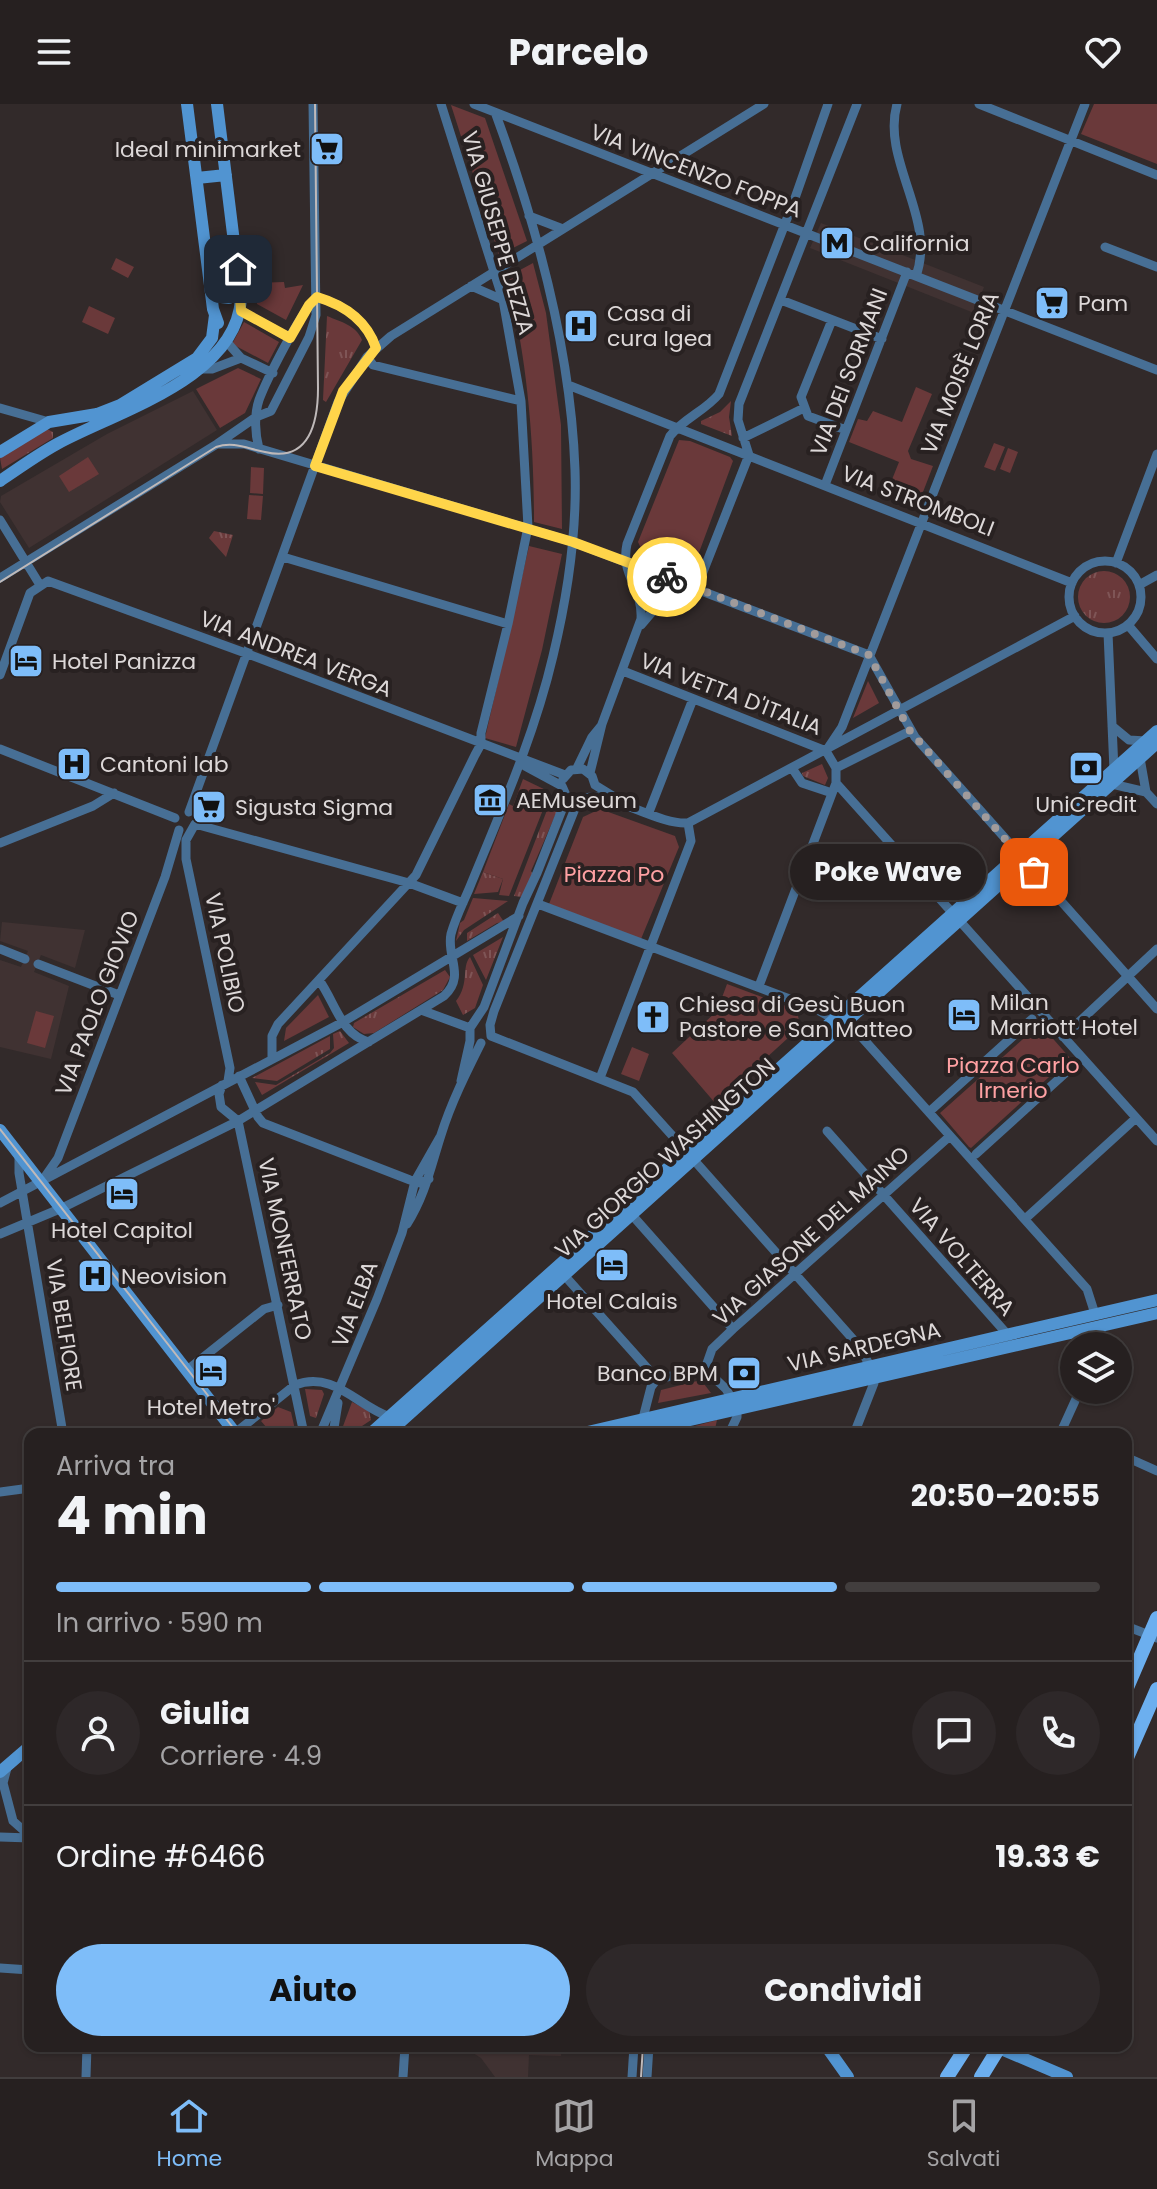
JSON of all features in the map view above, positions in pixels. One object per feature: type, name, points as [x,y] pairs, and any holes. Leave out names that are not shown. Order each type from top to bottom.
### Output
[{"type":"main road","points":[[187,104],[215,315],[225,340]]},
{"type":"main road","points":[[0,481],[58,444],[134,409],[216,356],[241,311],[217,104]]},
{"type":"main road","points":[[197,178],[226,175]]},
{"type":"main road","points":[[211,289],[221,297],[229,298],[240,287]]},
{"type":"main road","points":[[215,315],[241,311]]},
{"type":"main road","points":[[0,452],[49,422],[105,412],[197,358],[212,338],[215,315]]},
{"type":"main road","points":[[49,422],[60,432],[58,444]]},
{"type":"main road","name":"VIA GIORGIO WASHINGTON","points":[[1113,777],[1140,758],[1157,731]]},
{"type":"main road","name":"VIA GIORGIO WASHINGTON","points":[[394,1427],[561,1271],[1151,742]]},
{"type":"main road","points":[[0,1130],[230,1428]]},
{"type":"main road","points":[[61,1209],[75,1214],[110,1260],[109,1272]]},
{"type":"main road","points":[[93,1250],[93,1261],[116,1290],[124,1291]]},
{"type":"main road","name":"VIA SARDEGNA","points":[[618,1428],[1097,1320],[1157,1300]]},
{"type":"main road","name":"VIA SARDEGNA","points":[[1097,1320],[1157,1313]]},
{"type":"main road","name":"VIA SARDEGNA","points":[[638,1428],[644,1424]]},
{"type":"main road","points":[[1132,1678],[1153,1637],[1157,1618]]},
{"type":"main road","points":[[1132,1746],[1157,1689]]},
{"type":"main road","points":[[3,1768],[24,1751]]},
{"type":"main road","points":[[830,2052],[848,2077]]},
{"type":"main road","points":[[947,2077],[963,2052]]},
{"type":"main road","points":[[981,2077],[995,2052]]},
{"type":"main road","points":[[1010,2052],[1067,2077]]},
{"type":"street","points":[[0,578],[256,417],[271,411],[314,325],[317,297],[313,104]]},
{"type":"street","name":"VIA VINCENZO FOPPA","points":[[474,104],[1157,370]]},
{"type":"street","points":[[189,812],[338,402],[367,357],[391,336],[764,104]]},
{"type":"street","points":[[624,803],[595,785],[590,773],[602,724],[639,627],[642,605],[623,560],[627,544],[667,443],[677,427],[710,405],[719,394],[828,104]]},
{"type":"street","name":"VIA DEI SORMANI","points":[[825,485],[882,339],[922,259],[920,233],[892,125],[897,104]]},
{"type":"street","points":[[979,104],[1157,175]]},
{"type":"street","name":"VIA MOISÈ LORIA","points":[[826,751],[842,727],[1085,104]]},
{"type":"street","points":[[639,627],[658,605],[695,588],[749,455],[737,413],[856,107]]},
{"type":"street","name":"VIA GIUSEPPE DEZZA","points":[[272,1059],[272,1036],[278,1024],[416,875],[481,744],[527,529],[521,401],[503,300],[442,108]]},
{"type":"street","name":"VIA GIUSEPPE DEZZA","points":[[491,109],[539,244],[568,385],[575,473],[573,542],[554,653],[522,760]]},
{"type":"street","points":[[529,216],[563,229]]},
{"type":"street","points":[[1105,247],[1157,267]]},
{"type":"street","points":[[471,286],[503,300]]},
{"type":"street","points":[[317,297],[345,309],[365,326],[376,348]]},
{"type":"street","points":[[259,449],[256,417],[259,401],[290,338],[317,297]]},
{"type":"street","points":[[781,300],[882,339]]},
{"type":"street","points":[[241,311],[290,338]]},
{"type":"street","points":[[832,320],[801,397],[808,416],[846,430]]},
{"type":"street","points":[[372,335],[391,336]]},
{"type":"street","points":[[225,340],[241,358],[273,373]]},
{"type":"street","points":[[367,357],[373,365],[521,401]]},
{"type":"street","points":[[200,369],[212,369],[241,358]]},
{"type":"street","points":[[568,385],[677,427]]},
{"type":"street","points":[[0,408],[49,422]]},
{"type":"street","points":[[743,438],[804,408]]},
{"type":"street","name":"VIA STROMBOLI","points":[[677,427],[1072,583]]},
{"type":"street","points":[[221,441],[235,442],[573,542],[869,655],[910,731],[1157,1009]]},
{"type":"street","points":[[1116,563],[1157,454]]},
{"type":"street","points":[[0,520],[40,585],[30,593],[0,675]]},
{"type":"street","points":[[283,557],[508,624]]},
{"type":"street","points":[[1102,561],[1116,563],[1131,572],[1139,585],[1140,605],[1135,617],[1128,625],[1108,633],[1088,629],[1075,616],[1069,600],[1072,583],[1080,571],[1089,565],[1102,561]]},
{"type":"street","points":[[1139,585],[1157,575]]},
{"type":"street","name":"VIA ANDREA VERGA","points":[[40,585],[48,581],[57,583],[522,760]]},
{"type":"street","points":[[639,596],[658,605]]},
{"type":"street","points":[[472,1028],[473,1040],[481,1043],[491,1030],[543,884],[578,801],[589,797],[624,803],[680,824],[688,823],[1075,616]]},
{"type":"street","points":[[1128,625],[1157,659]]},
{"type":"street","points":[[1108,633],[1113,777],[1146,792],[1157,804]]},
{"type":"street","name":"VIA VETTA D'ITALIA","points":[[623,671],[826,751]]},
{"type":"street","points":[[649,812],[693,699]]},
{"type":"street","points":[[565,775],[577,768],[602,724]]},
{"type":"street","points":[[1112,726],[1129,740],[1151,742]]},
{"type":"street","points":[[836,768],[910,731]]},
{"type":"street","points":[[0,749],[175,818]]},
{"type":"street","points":[[759,986],[836,783],[836,768],[826,751]]},
{"type":"street","points":[[1140,758],[1146,792]]},
{"type":"street","points":[[522,760],[528,759],[565,775]]},
{"type":"street","points":[[522,760],[525,766],[578,801]]},
{"type":"street","points":[[0,1234],[61,1209],[238,1121],[451,989],[455,979],[451,936],[522,760]]},
{"type":"street","points":[[577,768],[590,773]]},
{"type":"street","points":[[792,768],[802,783],[832,793]]},
{"type":"street","points":[[0,1203],[343,1022],[519,916],[564,805],[565,775]]},
{"type":"street","points":[[836,783],[1157,1141]]},
{"type":"street","points":[[589,797],[595,785]]},
{"type":"street","points":[[0,843],[93,806],[114,793]]},
{"type":"street","points":[[188,828],[194,817],[189,812],[180,812],[175,823],[188,828],[409,883],[463,903]]},
{"type":"street","points":[[600,1078],[691,841],[688,823]]},
{"type":"street","name":"VIA PAOLO GIOVIO","points":[[40,1184],[58,1158],[172,856],[188,828]]},
{"type":"street","name":"VIA POLIBIO","points":[[188,828],[186,859],[230,1068],[219,1094],[221,1107],[238,1121]]},
{"type":"street","points":[[172,856],[183,855],[186,859]]},
{"type":"street","points":[[538,904],[759,986],[816,1009],[858,1033],[950,1136],[974,1156],[1088,1291],[1101,1332]]},
{"type":"street","name":"VIA ELBA","points":[[461,1081],[472,1028],[519,916]]},
{"type":"street","points":[[0,949],[25,959]]},
{"type":"street","points":[[1063,1037],[1157,949]]},
{"type":"street","points":[[38,964],[119,995]]},
{"type":"street","points":[[319,980],[355,1037],[369,1042]]},
{"type":"street","points":[[421,1010],[472,1028],[486,1021],[491,1030],[633,1092],[859,1346],[874,1383],[856,1428]]},
{"type":"street","points":[[929,1112],[1032,1019]]},
{"type":"street","name":"VIA ELBA","points":[[341,1388],[402,1233],[429,1179],[440,1137],[461,1081],[481,1043]]},
{"type":"street","points":[[974,1156],[1082,1058]]},
{"type":"street","points":[[239,1076],[263,1123],[420,1183],[429,1179]]},
{"type":"street","points":[[1025,1219],[1136,1118]]},
{"type":"street","name":"VIA MONFERRATO","points":[[238,1121],[303,1428]]},
{"type":"street","name":"VIA VOLTERRA","points":[[827,1131],[1010,1340]]},
{"type":"street","name":"VIA GIASONE DEL MAINO","points":[[705,1369],[712,1349],[733,1329],[950,1136]]},
{"type":"street","name":"VIA ELBA","points":[[402,1233],[415,1181],[440,1137]]},
{"type":"street","name":"VIA BELFIORE","points":[[19,1154],[62,1428]]},
{"type":"street","points":[[628,1211],[733,1329]]},
{"type":"street","points":[[561,1271],[657,1379]]},
{"type":"street","points":[[186,1371],[264,1309],[278,1305]]},
{"type":"street","points":[[644,1424],[651,1387],[657,1379],[705,1369],[723,1385],[734,1404],[737,1417],[732,1428]]},
{"type":"street","points":[[242,1428],[295,1385],[312,1382],[341,1388],[394,1427]]},
{"type":"street","points":[[322,1428],[341,1388]]},
{"type":"street","points":[[334,1428],[341,1388]]},
{"type":"street","points":[[1062,1428],[1074,1404]]},
{"type":"street","points":[[301,1411],[316,1428]]},
{"type":"street","points":[[1132,1460],[1157,1471]]},
{"type":"street","points":[[0,1492],[24,1489]]},
{"type":"street","points":[[1132,1628],[1153,1637]]},
{"type":"street","points":[[3,1768],[3,1783],[13,1821],[24,1831]]},
{"type":"street","points":[[0,1837],[24,1837]]},
{"type":"street","points":[[0,1968],[24,1970]]},
{"type":"street","points":[[86,2077],[87,2052]]},
{"type":"street","points":[[403,2077],[405,2052]]},
{"type":"street","points":[[632,2077],[634,2052]]},
{"type":"street","points":[[647,2077],[649,2052]]},
{"type":"shaded area","points":[[821,223],[984,287],[974,313],[810,248]]},
{"type":"shaded area","points":[[193,391],[217,430],[29,548],[0,502],[1,496],[107,434]]},
{"type":"shaded area","points":[[2,922],[85,930],[75,968],[41,955],[34,972],[69,986],[51,1059],[0,1047],[0,960],[21,967],[28,951],[0,941]]},
{"type":"shaded area","points":[[472,2052],[561,2052],[561,2056],[529,2055],[528,2077],[495,2077],[481,2058]]},
{"type":"green space","points":[[1094,104],[1157,104],[1157,164],[1081,134]]},
{"type":"green space","points":[[451,105],[485,118],[527,241],[499,255]]},
{"type":"green space","points":[[116,258],[134,267],[128,278],[111,269]]},
{"type":"green space","points":[[533,263],[546,313],[561,425],[562,529],[534,522],[528,398],[507,277]]},
{"type":"green space","points":[[284,282],[285,288],[303,285],[286,320],[257,304],[254,283]]},
{"type":"green space","points":[[89,306],[115,318],[108,334],[82,322]]},
{"type":"green space","points":[[327,316],[352,327],[362,340],[326,402],[323,400]]},
{"type":"green space","points":[[244,322],[279,342],[268,363],[232,344]]},
{"type":"green space","points":[[238,368],[261,379],[245,413],[220,428],[196,389]]},
{"type":"green space","points":[[916,387],[932,394],[908,451],[911,459],[933,466],[918,505],[891,482],[899,462],[849,442],[858,419],[867,421],[873,411],[902,422]]},
{"type":"green space","points":[[731,401],[729,417],[732,436],[701,424],[701,421],[720,412]]},
{"type":"green space","points":[[47,429],[53,432],[53,438],[2,469],[0,458]]},
{"type":"green space","points":[[679,440],[690,441],[733,461],[694,566],[682,570],[644,555],[638,542]]},
{"type":"green space","points":[[994,443],[1005,447],[995,471],[984,467]]},
{"type":"green space","points":[[1008,448],[1018,452],[1010,473],[1000,469]]},
{"type":"green space","points":[[88,457],[99,474],[69,492],[59,476]]},
{"type":"green space","points":[[251,467],[264,468],[263,494],[250,493]]},
{"type":"green space","points":[[249,495],[263,496],[261,520],[247,519]]},
{"type":"green space","points":[[214,531],[233,535],[226,557],[209,538]]},
{"type":"green space","points":[[529,546],[562,554],[542,650],[516,747],[485,738]]},
{"type":"green space","points":[[1104,571],[1122,579],[1130,597],[1122,615],[1104,623],[1086,615],[1078,597],[1086,579]]},
{"type":"green space","points":[[640,576],[670,589],[656,596],[646,592]]},
{"type":"green space","points":[[868,681],[879,703],[853,718]]},
{"type":"green space","points":[[822,764],[828,778],[825,785],[803,776],[802,773]]},
{"type":"green space","points":[[523,779],[550,792],[509,896],[499,895],[503,879],[483,872],[509,804],[513,806]]},
{"type":"green space","points":[[549,805],[558,809],[531,871],[533,875],[522,897],[514,896]]},
{"type":"green space","name":"Piazza Po","points":[[600,809],[675,836],[679,847],[641,939],[549,904],[583,817]]},
{"type":"green space","points":[[483,872],[503,879],[498,892],[474,894]]},
{"type":"green space","points":[[473,898],[508,901],[464,930],[456,941],[460,923]]},
{"type":"green space","points":[[498,913],[504,922],[467,941],[467,933]]},
{"type":"green space","points":[[503,937],[486,980],[473,955]]},
{"type":"green space","points":[[470,957],[483,985],[475,1008],[463,1015],[456,1001],[463,988]]},
{"type":"green space","points":[[445,970],[450,977],[443,990],[374,1033],[364,1034],[353,1027],[354,1023]]},
{"type":"green space","points":[[727,984],[797,1010],[800,1027],[716,1104],[672,1053],[717,1011]]},
{"type":"green space","points":[[318,995],[329,1017],[284,1041],[286,1028]]},
{"type":"green space","points":[[36,1011],[54,1016],[45,1048],[27,1043]]},
{"type":"green space","name":"Piazza Carlo Irnerio","points":[[1040,1024],[1070,1058],[969,1147],[940,1113]]},
{"type":"green space","points":[[340,1031],[349,1043],[262,1095],[255,1082],[276,1085],[330,1053],[334,1048],[333,1034]]},
{"type":"green space","points":[[330,1036],[330,1049],[277,1081],[252,1078]]},
{"type":"green space","points":[[632,1047],[649,1054],[639,1081],[621,1074]]},
{"type":"green space","points":[[701,1380],[711,1393],[658,1403],[661,1390]]},
{"type":"green space","points":[[305,1389],[322,1390],[324,1394],[316,1418],[310,1416]]},
{"type":"green space","points":[[352,1402],[369,1411],[371,1420],[359,1428],[342,1428]]},
{"type":"green space","points":[[278,1407],[291,1412],[295,1428],[267,1428],[261,1421]]},
{"type":"green space","points":[[717,1420],[715,1428],[687,1428]]},
{"type":"tram line","points":[[0,582],[216,447],[235,445],[280,454],[302,445],[308,436],[316,413],[318,388],[315,104]]},
{"type":"tram line","points":[[0,1129],[233,1428]]},
{"type":"tram line","points":[[641,2077],[643,2052]]},
{"type":"way so far","points":[[667,577],[869,655],[910,731],[1034,872]]},
{"type":"place","name":"Ideal minimarket","points":[[327,149]]},
{"type":"place","name":"California","points":[[837,243]]},
{"type":"place","name":"Pam","points":[[1052,303]]},
{"type":"place","name":"Casa di cura Igea","points":[[581,326]]},
{"type":"place","name":"Hotel Panizza","points":[[26,661]]},
{"type":"place","name":"Cantoni lab","points":[[74,764]]},
{"type":"place","name":"UniCredit","points":[[1086,768]]},
{"type":"place","name":"AEMuseum","points":[[490,800]]},
{"type":"place","name":"Sigusta Sigma","points":[[209,807]]},
{"type":"place","name":"Poke Wave","points":[[1034,872]]},
{"type":"place","name":"Milan Marriott Hotel","points":[[964,1015]]},
{"type":"place","name":"Chiesa di Gesù Buon Pastore e San Matteo","points":[[653,1017]]},
{"type":"place","name":"Hotel Capitol","points":[[122,1194]]},
{"type":"place","name":"Hotel Calais","points":[[612,1265]]},
{"type":"place","name":"Neovision","points":[[95,1276]]},
{"type":"place","name":"Hotel Metro'","points":[[211,1371]]},
{"type":"place","name":"Banco BPM","points":[[744,1373]]},
{"type":"route","points":[[238,269],[241,311],[290,338],[317,297],[345,309],[372,335],[376,348],[343,391],[315,466],[573,542],[667,577]]}]
